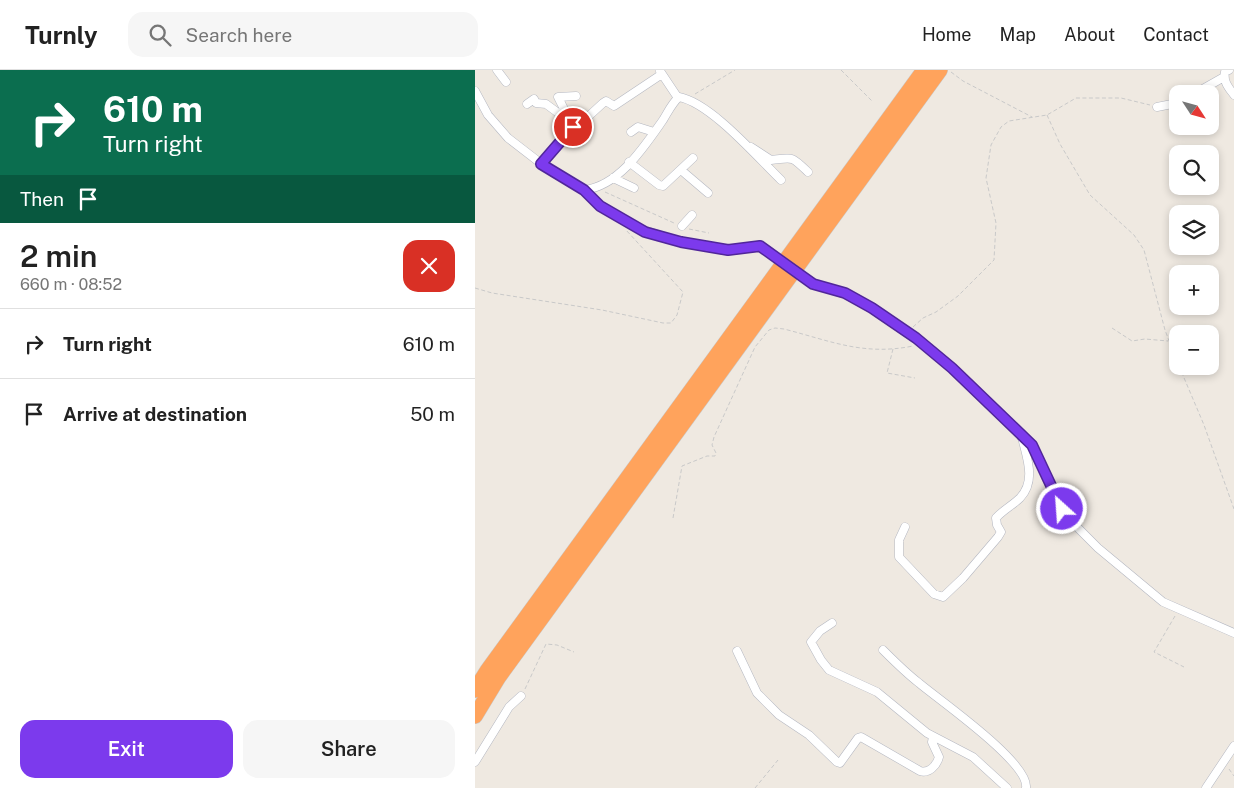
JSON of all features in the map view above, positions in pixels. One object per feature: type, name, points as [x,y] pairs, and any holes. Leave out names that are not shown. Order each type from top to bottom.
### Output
[{"type":"highway","points":[[475,690],[594,522],[924,70]]},
{"type":"highway","points":[[475,716],[503,670],[940,70]]},
{"type":"street","points":[[497,70],[506,82]]},
{"type":"street","points":[[1229,70],[1225,72],[1224,77],[1225,82],[1234,95]]},
{"type":"street","points":[[541,164],[572,125],[580,124],[606,101],[613,106],[616,105],[623,98],[661,72],[681,99],[717,118],[781,180]]},
{"type":"street","points":[[1210,85],[1224,77]]},
{"type":"street","points":[[475,91],[496,125],[508,138],[541,164],[584,190],[600,206],[623,220],[645,232],[681,242],[732,250],[760,246],[819,286],[856,298],[906,331],[952,368],[1032,445],[1068,519],[1098,548],[1158,598],[1234,633]]},
{"type":"street","points":[[572,125],[558,97],[576,96]]},
{"type":"street","points":[[527,104],[534,99],[536,103],[546,104],[572,125]]},
{"type":"street","points":[[584,190],[597,189],[613,178],[629,162],[681,99]]},
{"type":"street","points":[[1157,106],[1169,104]]},
{"type":"street","points":[[631,132],[638,127],[654,132]]},
{"type":"street","points":[[743,143],[771,160],[786,157],[794,159],[808,172]]},
{"type":"street","points":[[629,162],[663,186],[693,158]]},
{"type":"street","points":[[681,170],[708,193]]},
{"type":"street","points":[[613,178],[634,188]]},
{"type":"street","points":[[682,226],[692,215]]},
{"type":"street","points":[[905,527],[899,540],[899,558],[934,594],[943,597],[963,578],[998,537],[1001,532],[996,518],[1025,492],[1029,460],[1022,435]]},
{"type":"street","points":[[831,623],[819,631],[811,642],[829,670],[877,692],[933,737],[970,755],[1007,788]]},
{"type":"street","points":[[883,650],[917,682],[968,721],[1006,755],[1025,779],[1026,788]]},
{"type":"street","points":[[737,651],[757,693],[775,712],[809,735],[837,762],[840,763],[858,738],[861,737],[920,771],[925,772],[932,768],[939,757],[932,742],[933,737]]},
{"type":"street","points":[[475,762],[509,707],[521,696]]},
{"type":"street","points":[[1206,788],[1234,746]]},
{"type":"path","points":[[681,99],[735,70]]},
{"type":"path","points":[[841,70],[873,102]]},
{"type":"path","points":[[948,70],[1033,117]]},
{"type":"path","points":[[906,331],[923,318],[952,301],[992,263],[995,250],[996,223],[986,178],[991,145],[998,130],[1005,123],[1047,115],[1076,98],[1121,98],[1157,106]]},
{"type":"path","points":[[1047,115],[1060,144],[1090,195],[1134,235],[1144,250],[1169,341],[1145,339],[1131,341],[1112,328]]},
{"type":"path","points":[[597,189],[682,226],[709,233]]},
{"type":"path","points":[[475,288],[518,298],[602,310],[663,324],[671,323],[677,315],[683,292],[635,241],[622,224],[623,220]]},
{"type":"path","points":[[673,518],[682,466],[707,456],[715,456],[716,453],[712,444],[714,437],[755,347],[769,330],[784,328],[843,346],[878,350],[923,344]]},
{"type":"path","points":[[893,348],[887,373],[915,378]]},
{"type":"path","points":[[1183,375],[1204,425],[1234,509]]},
{"type":"path","points":[[1181,610],[1168,626],[1154,652],[1184,667]]},
{"type":"path","points":[[521,696],[547,644],[557,645],[574,652]]},
{"type":"path","points":[[755,788],[778,760]]},
{"type":"path","points":[[1223,763],[1234,776]]},
{"type":"route","points":[[573,127],[541,164],[584,190],[600,206],[612,214],[638,228],[663,238],[728,250],[743,249],[756,245],[763,247],[813,284],[845,293],[872,308],[916,338],[952,368],[1032,445],[1062,509]]}]
